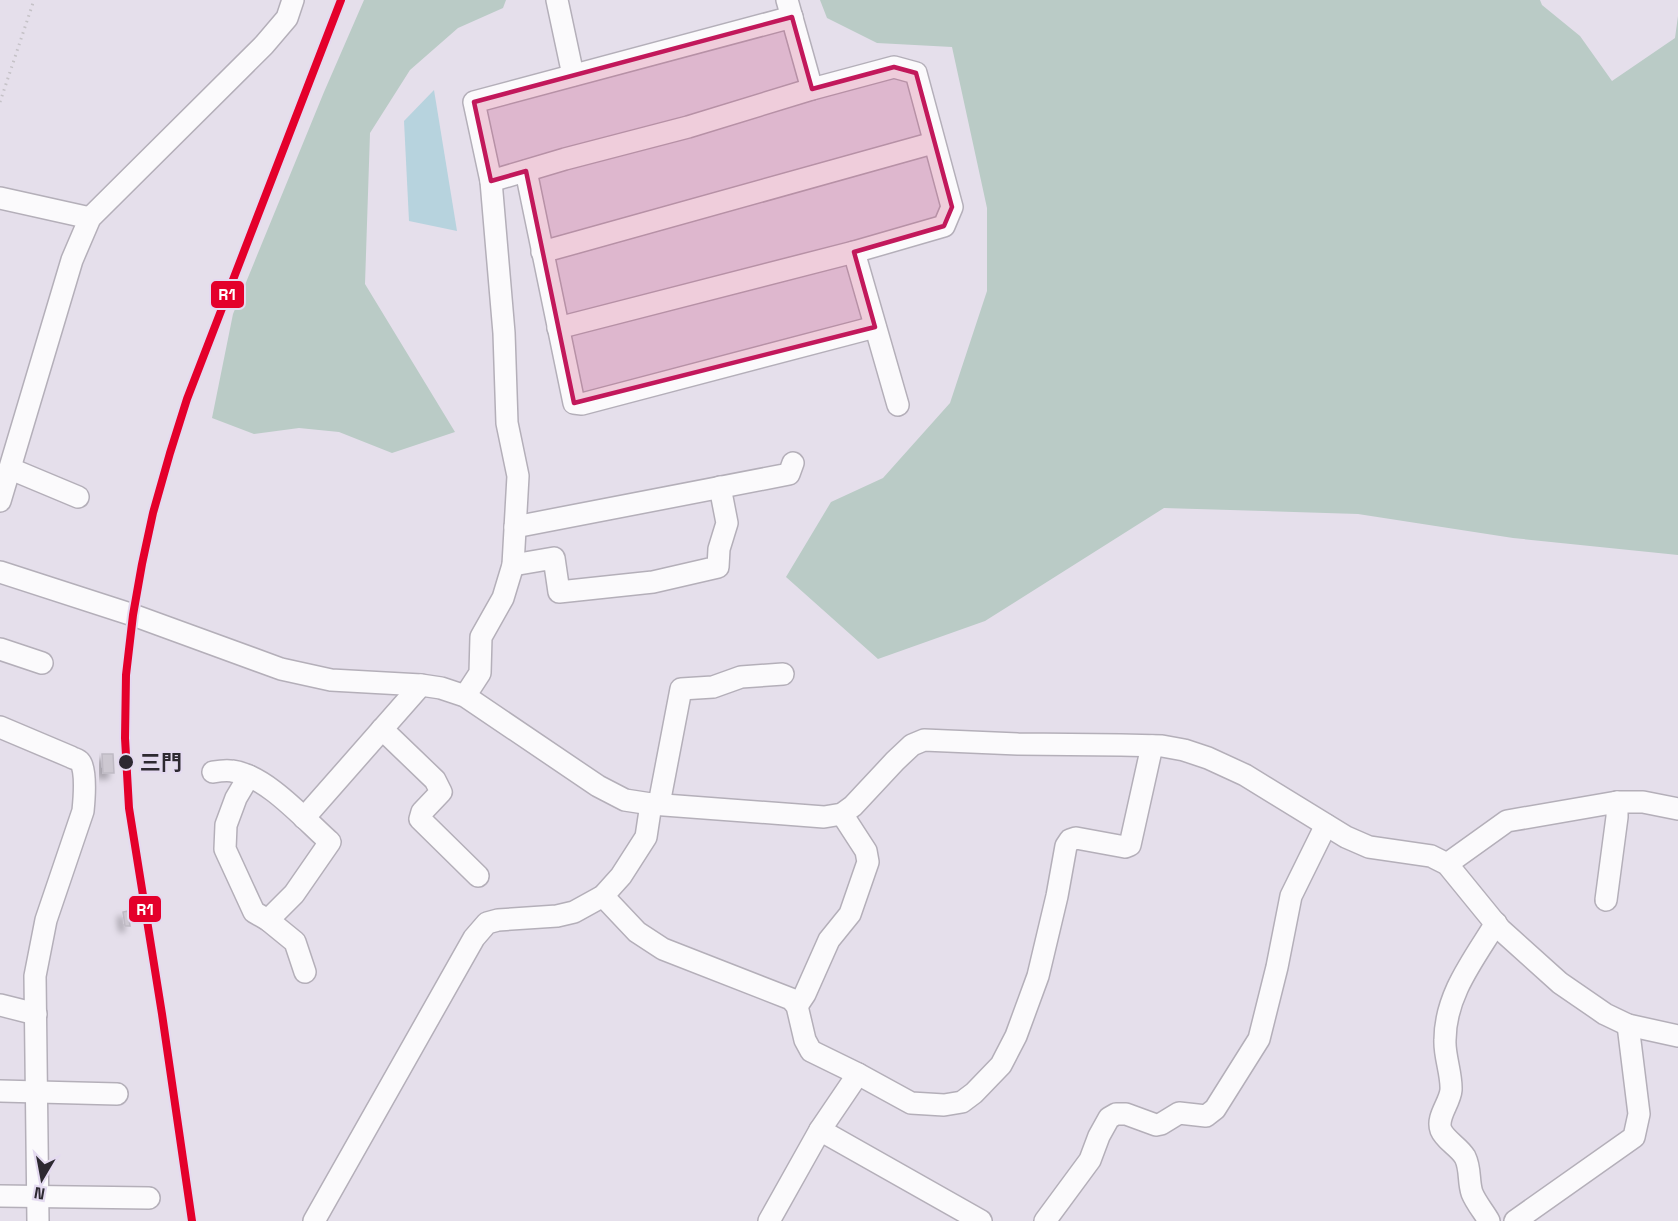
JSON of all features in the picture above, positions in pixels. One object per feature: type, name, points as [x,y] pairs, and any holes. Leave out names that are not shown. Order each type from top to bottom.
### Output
[{"type":"street","points":[[0,501],[72,260],[90,218],[264,45],[287,18],[293,0]]},
{"type":"street","points":[[557,0],[573,75]]},
{"type":"street","points":[[465,696],[480,673],[481,637],[503,598],[513,565],[518,476],[507,423],[504,333],[491,181],[474,102],[573,75],[790,8],[812,89]]},
{"type":"street","points":[[491,181],[894,67],[916,74],[952,207],[944,226],[854,252],[558,328]]},
{"type":"street","points":[[542,252],[933,143]]},
{"type":"street","points":[[526,171],[574,403],[582,404],[875,327]]},
{"type":"street","points":[[0,198],[90,218]]},
{"type":"street","points":[[854,252],[898,405]]},
{"type":"street","points":[[515,527],[789,474],[793,463]]},
{"type":"street","points":[[11,469],[78,497]]},
{"type":"street","points":[[513,565],[554,558],[559,591],[653,582],[718,567],[719,549],[727,523],[720,487]]},
{"type":"street","points":[[0,572],[133,615],[281,669],[331,680],[421,685],[441,688],[465,696],[598,786],[626,800],[824,817],[842,814],[853,806],[895,760],[912,745],[924,740],[1152,746],[1184,750],[1245,775],[1346,837],[1369,847],[1431,856],[1447,864],[1496,923],[1560,983],[1605,1014],[1628,1025],[1678,1036]]},
{"type":"street","points":[[0,649],[42,663]]},
{"type":"street","points":[[314,1221],[474,938],[487,923],[498,920],[557,916],[574,912],[603,896],[621,876],[646,837],[681,689],[713,687],[741,676],[783,674]]},
{"type":"street","points":[[304,818],[421,685]]},
{"type":"street","points":[[0,727],[71,757],[80,762],[83,768],[83,811],[46,920],[35,976],[38,1221]]},
{"type":"street","points":[[382,729],[435,780],[441,792],[422,812],[420,819],[478,876]]},
{"type":"street","points":[[603,896],[637,932],[663,949],[791,999],[797,1006],[811,1051],[911,1103],[944,1105],[962,1102],[1002,1065],[1016,1036],[1038,976],[1066,846],[1070,840],[1076,838],[1125,847],[1130,845],[1152,746]]},
{"type":"street","points":[[213,772],[232,770],[268,785],[330,843],[294,894],[268,920]]},
{"type":"street","points":[[249,776],[236,798],[226,825],[225,849],[254,912],[268,920],[295,942],[305,972]]},
{"type":"street","points":[[1447,864],[1507,821],[1617,802],[1643,802],[1678,809]]},
{"type":"street","points":[[1606,900],[1617,802]]},
{"type":"street","points":[[797,1006],[805,994],[829,940],[850,914],[868,862],[867,850],[842,814]]},
{"type":"street","points":[[1045,1221],[1090,1160],[1109,1118],[1116,1114],[1126,1114],[1156,1125],[1179,1113],[1206,1116],[1215,1109],[1259,1039],[1277,967],[1291,896],[1326,825]]},
{"type":"street","points":[[1489,1221],[1473,1195],[1468,1164],[1463,1154],[1440,1126],[1451,1090],[1444,1042],[1450,1002],[1496,923]]},
{"type":"street","points":[[0,1005],[36,1014]]},
{"type":"street","points":[[1515,1221],[1634,1137],[1639,1114],[1628,1025]]},
{"type":"street","points":[[769,1221],[820,1130],[858,1074]]},
{"type":"street","points":[[0,1091],[117,1094]]},
{"type":"street","points":[[820,1130],[981,1221]]},
{"type":"street","points":[[0,1196],[149,1198]]},
{"type":"path","points":[[0,102],[34,0]]},
{"type":"highlighted area","points":[[792,17],[812,89],[894,67],[916,73],[952,207],[944,226],[854,252],[875,327],[574,403],[526,171],[491,181],[474,102]]},
{"type":"shaded area","points":[[364,0],[506,0],[503,8],[458,28],[410,70],[370,133],[365,284],[455,432],[392,453],[339,432],[299,428],[254,434],[212,418],[233,314]]},
{"type":"shaded area","points":[[820,0],[1540,0],[1542,5],[1580,36],[1612,81],[1675,38],[1678,16],[1678,555],[1513,538],[1358,514],[1164,508],[985,621],[878,659],[786,577],[831,502],[883,478],[950,403],[987,291],[987,208],[952,47],[877,43],[827,18]]},
{"type":"water","points":[[434,90],[457,231],[409,221],[404,121]]},
{"type":"building","points":[[102,754],[113,754],[114,773],[103,773]]},
{"type":"building","points":[[128,911],[130,926],[125,926],[123,912]]},
{"type":"transit line","name":"R1","points":[[192,1221],[129,808],[125,738],[126,675],[133,615],[153,513],[187,399],[341,0]]},
{"type":"place","name":"三門","points":[[126,762]]}]
